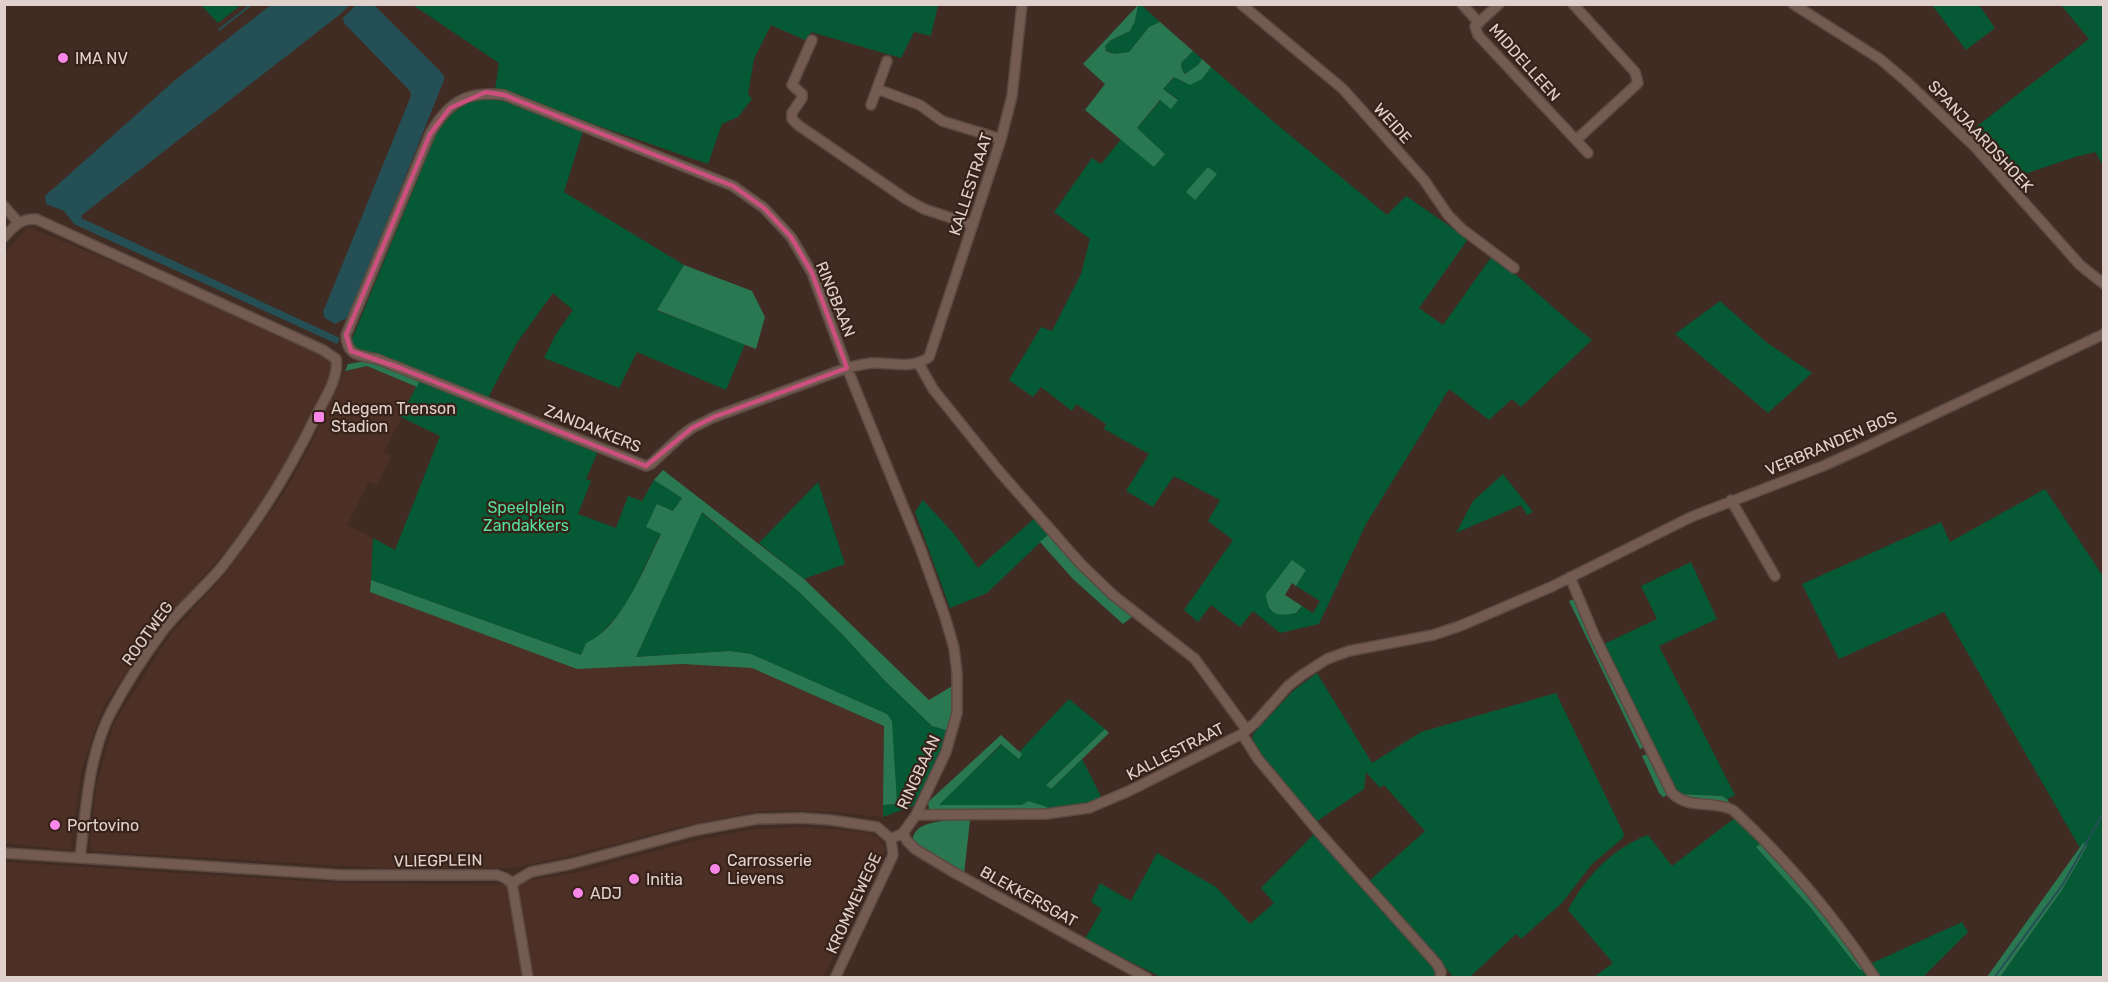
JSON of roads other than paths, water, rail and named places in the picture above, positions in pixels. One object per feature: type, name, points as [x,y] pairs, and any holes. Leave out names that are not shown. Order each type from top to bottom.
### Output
[{"type":"street","name":"KALLESTRAAT","points":[[1022,4],[1012,96],[1001,139],[928,357],[920,364],[933,389],[999,471],[1080,563],[1113,595],[1195,659],[1244,732],[1258,759],[1318,831],[1437,964],[1441,972],[1440,978]]},
{"type":"street","name":"WEIDE","points":[[1241,4],[1343,89],[1424,180],[1448,215],[1462,229],[1514,268]]},
{"type":"street","points":[[1462,4],[1479,23]]},
{"type":"street","name":"MIDDELLEEN","points":[[1498,4],[1475,26],[1478,35],[1588,153]]},
{"type":"street","points":[[1573,4],[1635,72],[1638,84],[1576,140]]},
{"type":"street","name":"SPANJAARDSHOEK","points":[[1793,4],[1880,59],[1906,81],[1952,123],[2080,265],[2103,284]]},
{"type":"street","points":[[812,40],[792,85],[802,94],[802,98],[792,113],[792,118],[798,125],[906,199],[924,209],[973,225]]},
{"type":"street","points":[[871,105],[887,61]]},
{"type":"street","points":[[877,89],[920,105],[942,121],[1001,139]]},
{"type":"street","name":"RINGBAAN","points":[[351,351],[346,342],[346,334],[430,134],[450,108],[463,99],[486,93],[504,95],[733,186],[764,208],[790,237],[812,273],[847,368],[921,550],[954,648],[958,691],[954,723],[946,752],[916,815],[903,833],[891,839]]},
{"type":"street","points":[[4,206],[18,222],[4,237]]},
{"type":"street","name":"ROOTWEG","points":[[18,222],[36,219],[323,350],[336,360],[337,367],[298,452],[248,534],[219,570],[166,628],[110,713],[90,777],[80,858]]},
{"type":"street","name":"VERBRANDEN BOS","points":[[1244,732],[1295,681],[1328,659],[1349,651],[1433,635],[1460,626],[1570,577],[1691,517],[1823,466],[2103,334]]},
{"type":"street","name":"ZANDAKKERS","points":[[351,351],[400,368],[646,466],[692,428],[714,417],[847,368]]},
{"type":"street","points":[[847,368],[872,363],[920,364]]},
{"type":"street","points":[[1731,500],[1775,576]]},
{"type":"street","points":[[1570,577],[1595,637],[1672,793],[1686,803],[1714,804],[1733,810],[1802,882],[1860,955],[1875,978]]},
{"type":"street","name":"KALLESTRAAT","points":[[916,815],[1046,814],[1089,808],[1129,791],[1244,732]]},
{"type":"street","points":[[528,978],[512,884],[531,872],[581,862],[697,830],[757,819],[802,818],[859,824],[877,827],[891,839]]},
{"type":"street","name":"BLEKKERSGAT","points":[[903,833],[915,849],[953,872],[1147,978]]},
{"type":"street","name":"KROMMEWEGE","points":[[835,978],[889,866],[893,855],[891,839]]},
{"type":"street","name":"VLIEGPLEIN","points":[[4,853],[341,875],[497,875],[506,878],[512,884]]},
{"type":"water","points":[[272,4],[350,5],[81,218],[340,338],[337,344],[74,224],[64,211],[46,204],[45,196],[174,81]]},
{"type":"water","points":[[356,5],[374,5],[441,72],[444,80],[349,317],[335,324],[325,318],[323,312],[411,96],[410,91],[344,23],[343,18]]},
{"type":"waterway","points":[[219,30],[252,4]]},
{"type":"waterway","points":[[1994,978],[2063,884],[2104,812]]},
{"type":"place","name":"IMA NV","points":[[63,58]]},
{"type":"place","name":"Adegem Trenson Stadion","points":[[319,417]]},
{"type":"place","name":"Portovino","points":[[55,825]]},
{"type":"place","name":"Carrosserie Lievens","points":[[715,869]]},
{"type":"place","name":"Initia","points":[[634,879]]},
{"type":"place","name":"ADJ","points":[[578,893]]},
{"type":"park label","name":"Speelplein Zandakkers","points":[[526,516]]}]
